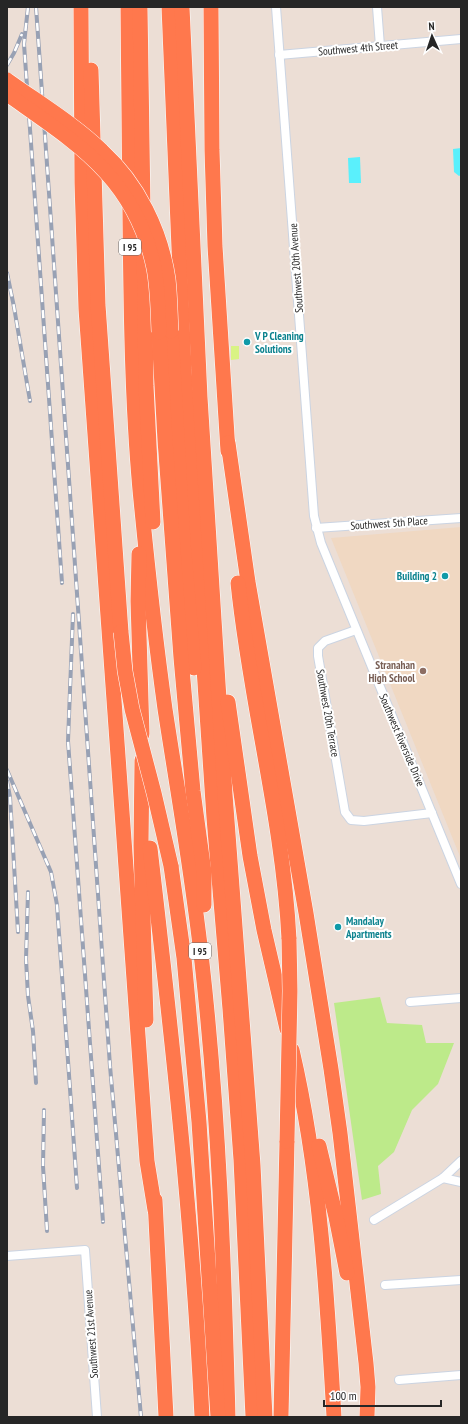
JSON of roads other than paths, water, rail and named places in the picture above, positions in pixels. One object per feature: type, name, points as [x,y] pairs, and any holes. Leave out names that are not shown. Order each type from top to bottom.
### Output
[{"type":"highway","points":[[80,7],[82,189],[86,309],[146,1161],[156,1210]]},
{"type":"highway","points":[[88,7],[98,291],[121,632],[125,671],[132,709],[171,866],[184,958],[199,1122],[218,1417]]},
{"type":"highway","name":"I 95","points":[[128,7],[132,317],[140,487],[165,706],[196,912],[202,962],[221,1196],[228,1417]]},
{"type":"highway","points":[[140,7],[144,322],[153,517],[160,596],[170,678],[204,904],[219,1046],[228,1160],[237,1417]]},
{"type":"highway","points":[[169,7],[184,369],[214,818],[240,1152],[253,1417]]},
{"type":"highway","points":[[182,7],[195,310],[203,455],[225,794],[253,1165],[265,1417]]},
{"type":"highway","points":[[211,7],[212,150],[215,239],[218,310],[228,443],[229,486],[242,616],[282,866],[289,939],[290,991],[281,1417]]},
{"type":"highway","points":[[7,80],[95,144],[117,167],[135,191],[153,227],[161,248],[168,283],[165,332],[166,448],[183,681],[194,799],[204,872],[204,904]]},
{"type":"highway","points":[[7,94],[84,150],[114,181],[126,198],[140,225],[152,258],[165,332],[187,596],[202,734],[214,818]]},
{"type":"highway","points":[[228,443],[244,559],[308,920],[335,1095],[366,1363],[368,1387],[366,1417]]},
{"type":"highway","points":[[140,487],[138,602],[143,783],[141,846],[144,954],[166,1417]]},
{"type":"highway","points":[[214,612],[237,758],[250,856],[264,930],[295,1065],[308,1135],[315,1182],[329,1338],[334,1417]]},
{"type":"highway","points":[[143,783],[185,1166],[196,1307],[202,1417]]},
{"type":"highway","points":[[295,1065],[316,1134],[336,1217],[354,1323],[366,1417]]},
{"type":"street","name":"Southwest 20th Avenue","points":[[276,7],[316,528]]},
{"type":"street","points":[[377,7],[380,46]]},
{"type":"street","name":"Southwest 4th Street","points":[[279,55],[461,39]]},
{"type":"street","name":"Southwest 5th Place","points":[[316,528],[461,518]]},
{"type":"street","name":"Southwest Riverside Drive","points":[[316,528],[356,630],[461,884]]},
{"type":"street","name":"Southwest 20th Terrace","points":[[356,630],[324,641],[318,648],[318,656],[345,812],[351,820],[364,821],[432,813]]},
{"type":"street","points":[[410,1002],[461,998]]},
{"type":"street","points":[[374,1220],[442,1178],[461,1161]]},
{"type":"street","points":[[442,1178],[461,1182]]},
{"type":"street","name":"Southwest 21st Avenue","points":[[7,1256],[85,1250],[96,1417]]},
{"type":"street","points":[[385,1284],[461,1280]]},
{"type":"street","points":[[399,1380],[461,1376]]},
{"type":"water","points":[[461,148],[461,175],[459,176],[454,172],[453,149]]},
{"type":"water","points":[[360,157],[361,183],[349,183],[348,158]]},
{"type":"railway","points":[[28,7],[24,44],[62,583]]},
{"type":"railway","points":[[36,7],[110,1066],[141,1417]]},
{"type":"railway","points":[[7,65],[22,34]]},
{"type":"railway","points":[[7,273],[30,401]]},
{"type":"railway","points":[[73,614],[68,741],[103,1222]]},
{"type":"railway","points":[[7,770],[51,872],[57,905],[77,1188]]},
{"type":"railway","points":[[7,781],[10,797],[18,932]]},
{"type":"railway","points":[[28,892],[26,959],[36,1083]]},
{"type":"railway","points":[[44,1110],[43,1166],[47,1231]]},
{"type":"place","name":"V P Cleaning Solutions","points":[[247,342]]},
{"type":"place","name":"Building 2","points":[[445,576]]},
{"type":"place","name":"Stranahan High School","points":[[423,671]]},
{"type":"place","name":"Mandalay Apartments","points":[[338,927]]}]
